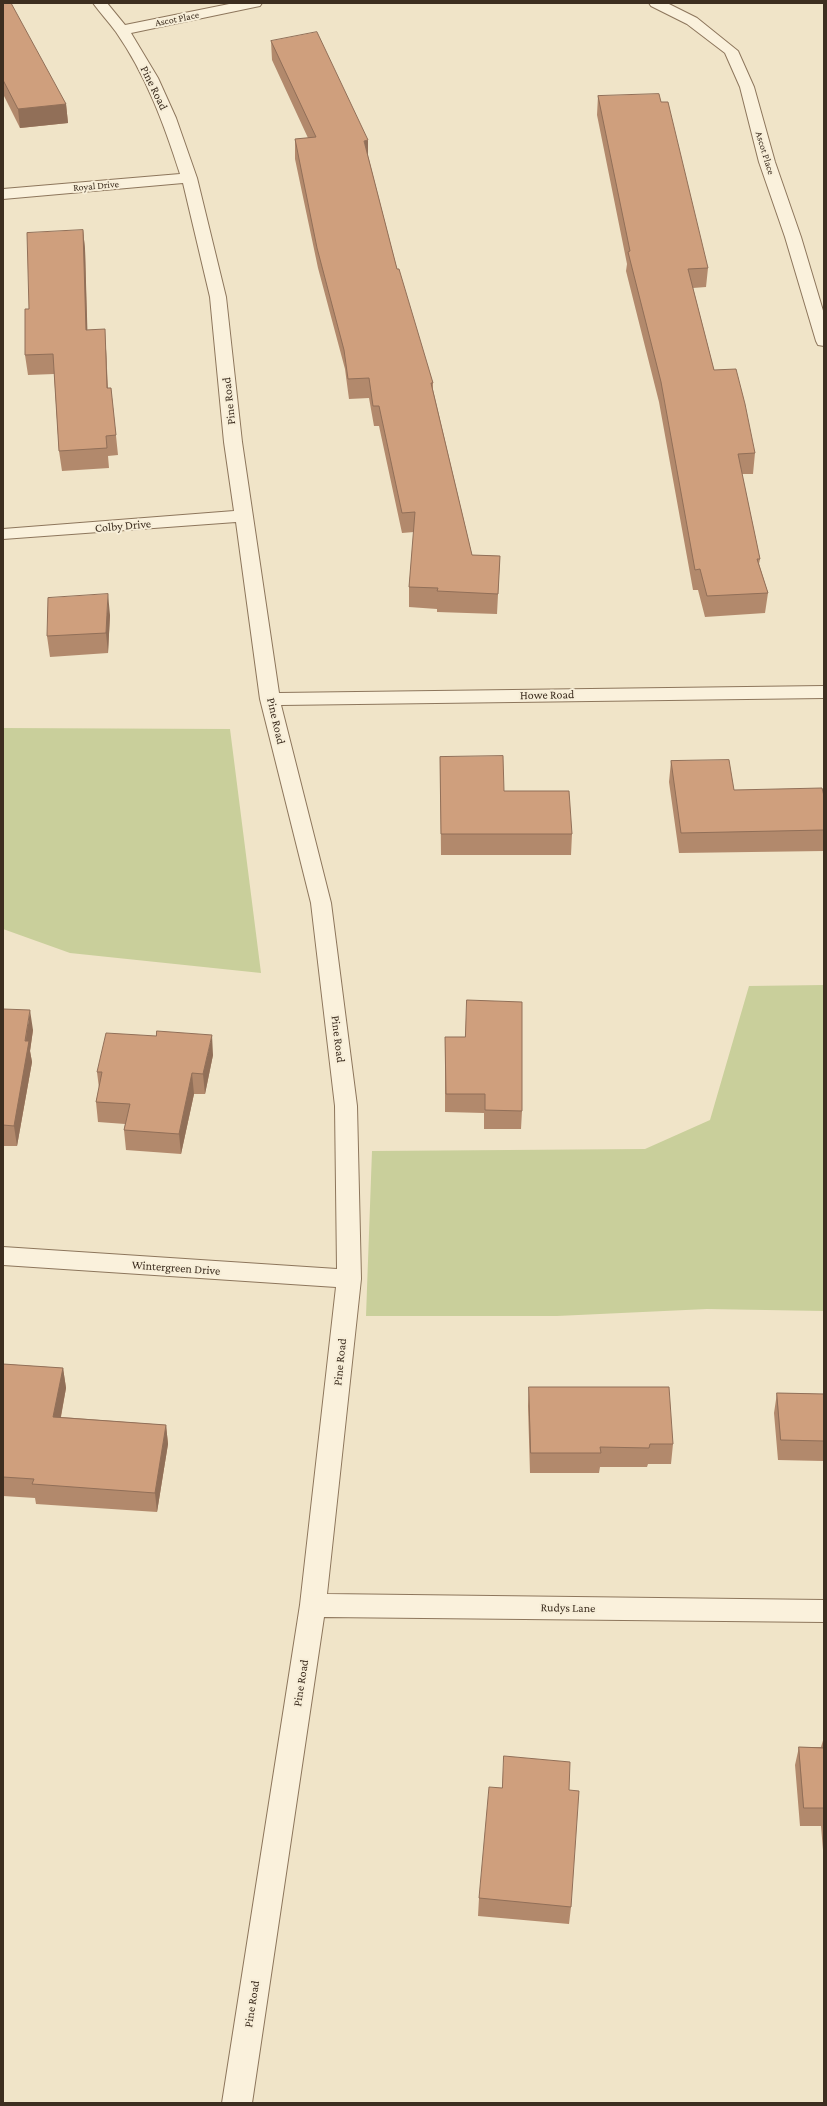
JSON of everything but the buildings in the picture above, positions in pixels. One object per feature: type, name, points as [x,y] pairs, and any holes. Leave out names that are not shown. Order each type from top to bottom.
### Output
[{"type":"street","name":"Pine Road","points":[[100,3],[122,30],[154,85],[169,118],[190,178],[218,296],[233,442],[270,699],[320,904],[346,1106],[349,1280],[313,1605],[237,2103]]},
{"type":"street","name":"Ascot Place","points":[[122,30],[255,3]]},
{"type":"street","name":"Ascot Place","points":[[656,3],[692,21],[730,51],[747,88],[767,162],[793,237],[824,342]]},
{"type":"street","name":"Royal Drive","points":[[3,194],[190,178]]},
{"type":"street","name":"Colby Drive","points":[[3,534],[47,532],[244,516]]},
{"type":"street","name":"Howe Road","points":[[270,699],[824,692]]},
{"type":"street","name":"Wintergreen Drive","points":[[3,1256],[349,1280]]},
{"type":"street","name":"Rudys Lane","points":[[313,1605],[824,1611]]},
{"type":"green space","points":[[3,728],[230,729],[261,973],[70,953],[3,929]]},
{"type":"green space","points":[[824,985],[824,1311],[707,1309],[557,1316],[366,1316],[372,1151],[645,1149],[710,1120],[749,986]]}]
